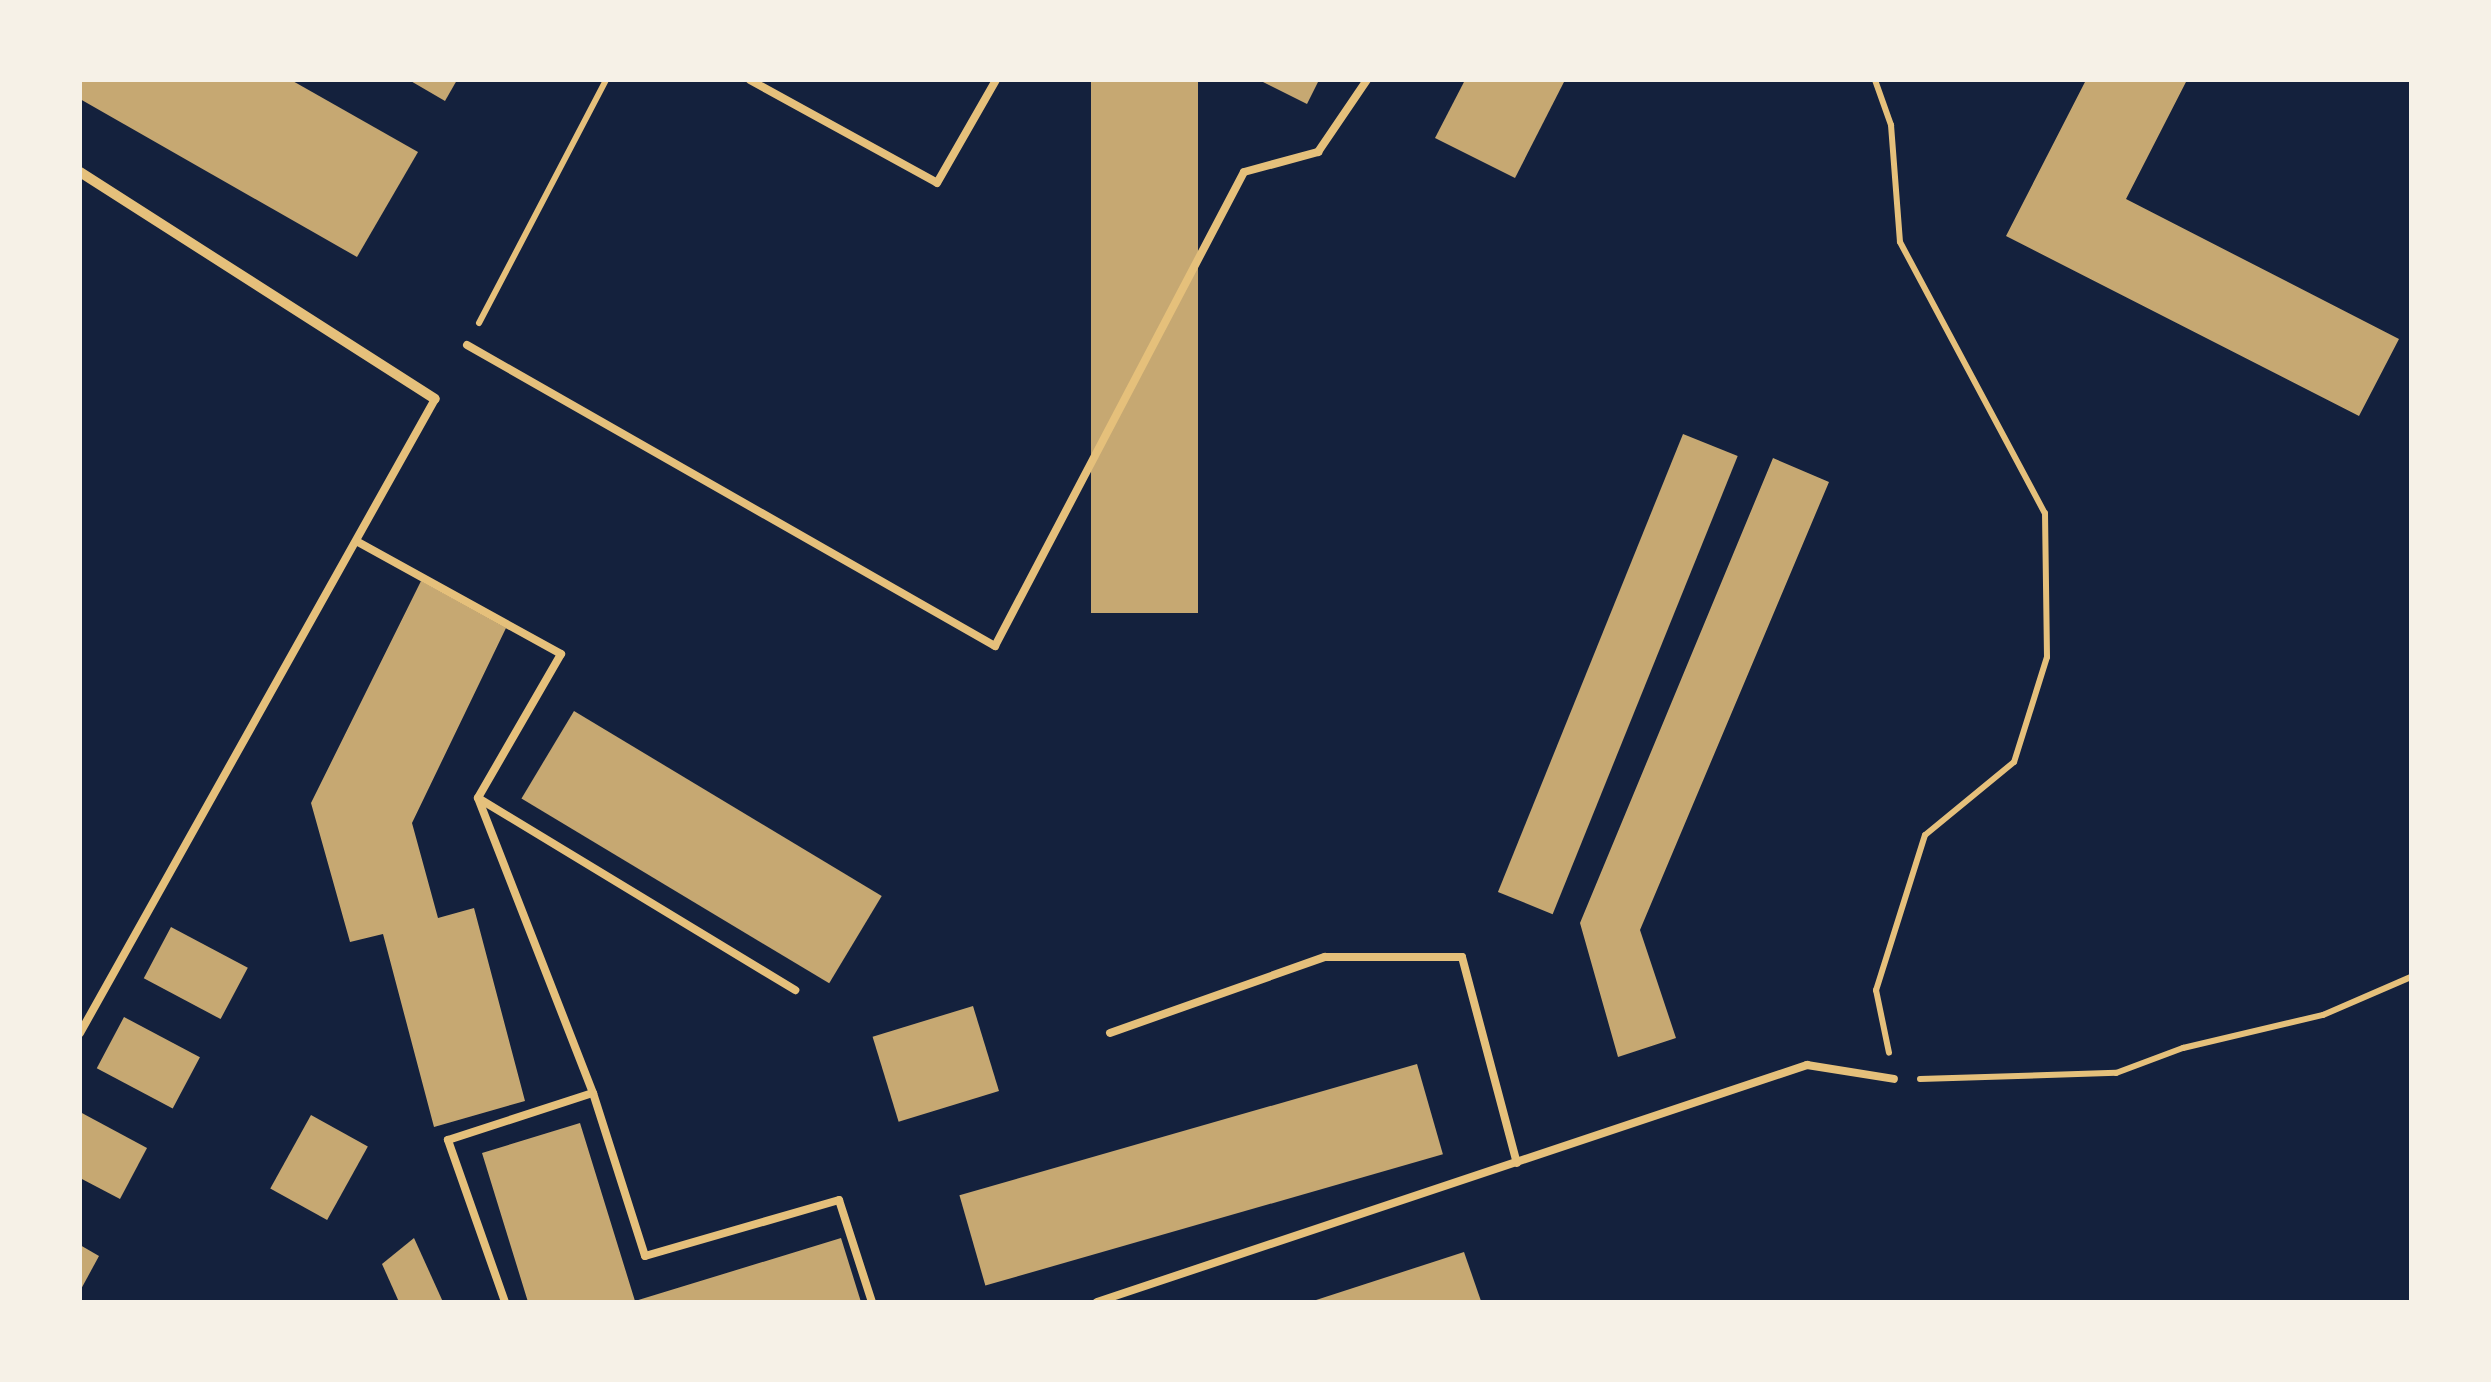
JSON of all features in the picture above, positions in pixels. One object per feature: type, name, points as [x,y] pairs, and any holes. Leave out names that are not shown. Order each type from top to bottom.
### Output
[{"type":"street","points":[[80,172],[435,399]]},
{"type":"lane","points":[[750,80],[937,182],[996,80]]},
{"type":"lane","points":[[467,345],[995,646],[1244,172],[1318,152],[1367,80]]},
{"type":"lane","points":[[80,1033],[435,399]]},
{"type":"lane","points":[[358,542],[561,654],[478,798]]},
{"type":"lane","points":[[478,798],[796,990]]},
{"type":"lane","points":[[478,798],[593,1093],[645,1256],[839,1200],[872,1302]]},
{"type":"lane","points":[[1110,1033],[1325,956],[1462,957],[1518,1163]]},
{"type":"lane","points":[[1097,1302],[1807,1065],[1894,1079]]},
{"type":"lane","points":[[505,1302],[448,1140],[593,1093]]},
{"type":"path","points":[[467,345],[606,80]]},
{"type":"path","points":[[1875,80],[1892,125],[1900,242],[2045,513],[2047,657],[2014,762],[1925,835],[1876,990],[1894,1079],[2116,1073],[2183,1048],[2323,1015],[2411,977]]},
{"type":"building","points":[[80,80],[291,80],[418,152],[357,257],[80,99]]},
{"type":"building","points":[[409,80],[457,80],[445,101]]},
{"type":"building","points":[[1091,80],[1198,80],[1198,613],[1091,613]]},
{"type":"building","points":[[1259,80],[1319,80],[1307,104]]},
{"type":"building","points":[[1465,80],[1565,80],[1515,178],[1435,138]]},
{"type":"building","points":[[2086,80],[2187,80],[2126,199],[2399,339],[2359,416],[2006,236]]},
{"type":"building","points":[[1683,434],[1738,456],[1553,914],[1498,892]]},
{"type":"building","points":[[1773,458],[1829,482],[1640,930],[1676,1038],[1618,1057],[1580,923]]},
{"type":"building","points":[[421,581],[506,628],[412,823],[438,918],[474,908],[525,1101],[434,1127],[383,934],[350,942],[311,803]]},
{"type":"building","points":[[574,711],[882,896],[829,983],[521,798]]},
{"type":"building","points":[[171,927],[248,968],[221,1019],[144,978]]},
{"type":"building","points":[[973,1006],[999,1091],[899,1122],[873,1037]]},
{"type":"building","points":[[124,1017],[200,1057],[173,1109],[97,1068]]},
{"type":"building","points":[[1417,1064],[1443,1154],[985,1286],[959,1195]]},
{"type":"building","points":[[80,1112],[147,1148],[120,1199],[80,1178]]},
{"type":"building","points":[[311,1115],[368,1147],[327,1220],[270,1188]]},
{"type":"building","points":[[580,1123],[635,1301],[841,1238],[861,1302],[528,1302],[482,1153]]},
{"type":"building","points":[[414,1238],[443,1302],[399,1302],[382,1264]]},
{"type":"building","points":[[80,1245],[99,1256],[80,1291]]},
{"type":"building","points":[[1464,1252],[1481,1301],[1313,1302],[1313,1301]]}]
